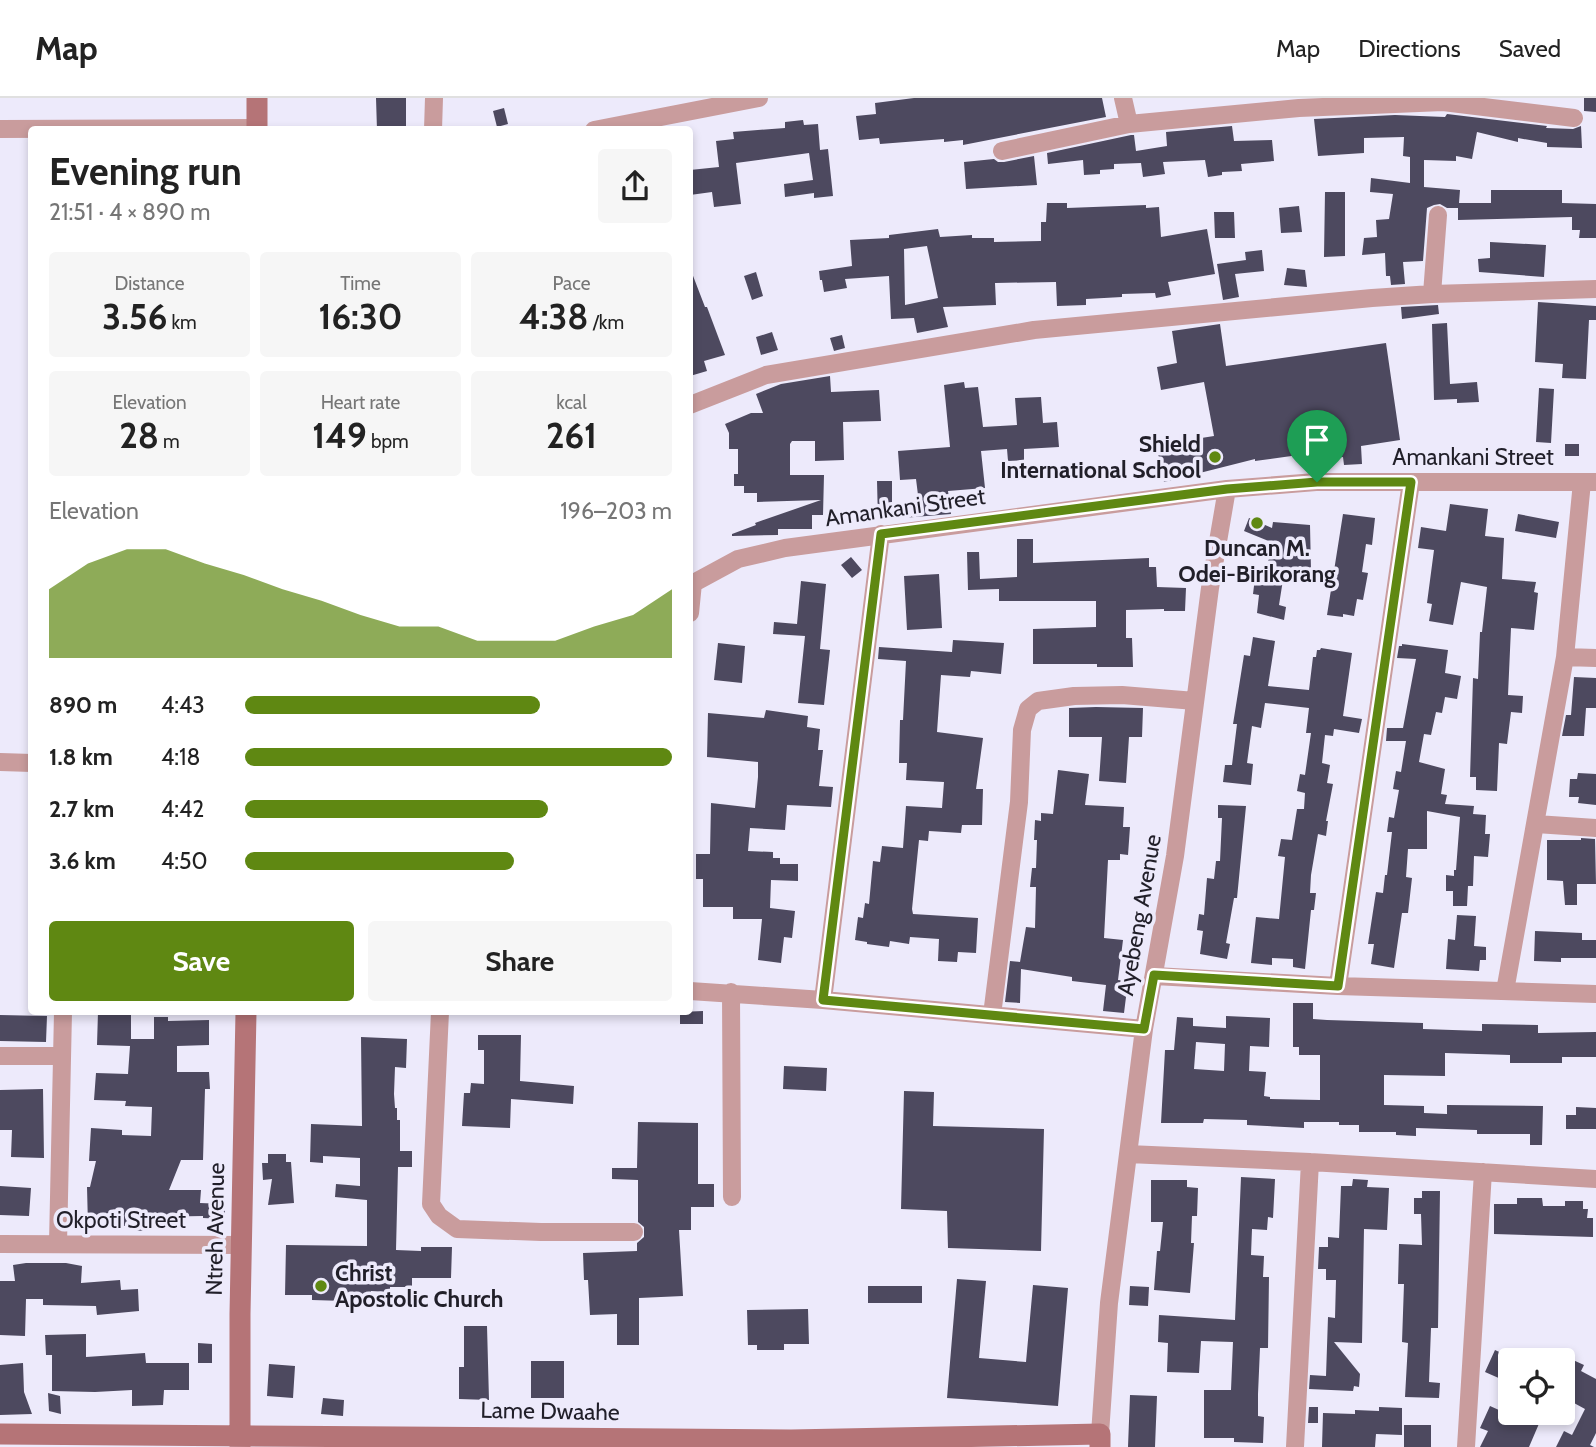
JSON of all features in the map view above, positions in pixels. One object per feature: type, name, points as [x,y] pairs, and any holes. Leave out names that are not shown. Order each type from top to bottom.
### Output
[{"type":"street","points":[[257,98],[257,126]]},
{"type":"street","points":[[433,126],[434,98]]},
{"type":"street","points":[[615,126],[759,98]]},
{"type":"street","points":[[1123,98],[1129,124]]},
{"type":"street","points":[[1002,151],[1129,124],[1300,108],[1443,102],[1574,118]]},
{"type":"street","points":[[0,129],[28,129]]},
{"type":"street","points":[[1432,294],[1438,215]]},
{"type":"street","points":[[693,404],[766,375],[988,337],[1102,323],[1432,294],[1596,289]]},
{"type":"street","name":"Amankani Street","points":[[693,583],[738,559],[785,548],[1227,489],[1317,482],[1589,482]]},
{"type":"street","points":[[1338,986],[1411,482]]},
{"type":"street","points":[[1506,992],[1565,657],[1589,482]]},
{"type":"street","name":"Ayebeng Avenue","points":[[1100,1440],[1109,1304],[1144,1029],[1175,856],[1227,489]]},
{"type":"street","points":[[823,1000],[881,534]]},
{"type":"street","points":[[1565,657],[1596,658]]},
{"type":"street","points":[[992,1015],[1019,802],[1022,730],[1028,709],[1038,701],[1074,696],[1122,695],[1195,701]]},
{"type":"street","points":[[0,762],[28,764]]},
{"type":"street","points":[[1536,824],[1596,828]]},
{"type":"street","points":[[1154,975],[1338,986],[1596,994]]},
{"type":"street","points":[[693,991],[731,992],[1144,1029]]},
{"type":"street","points":[[731,992],[732,1197]]},
{"type":"street","points":[[58,1244],[63,1015]]},
{"type":"street","name":"Ntreh Avenue","points":[[241,1442],[241,1245],[246,1015]]},
{"type":"street","points":[[440,1015],[431,1203],[439,1216],[457,1229],[634,1232]]},
{"type":"street","points":[[0,1056],[60,1056]]},
{"type":"street","points":[[1128,1154],[1310,1162],[1596,1180]]},
{"type":"street","points":[[1295,1447],[1310,1162]]},
{"type":"street","points":[[1466,1447],[1483,1172]]},
{"type":"street","name":"Okpoti Street","points":[[0,1244],[241,1245]]},
{"type":"street","name":"Lame Dwaahe","points":[[0,1434],[47,1441],[608,1443],[1100,1440]]},
{"type":"building","points":[[376,98],[406,98],[406,126],[377,126]]},
{"type":"building","points":[[914,98],[1102,98],[1106,117],[963,145],[963,140],[944,142],[944,139],[880,144],[879,138],[859,140],[856,116],[876,114],[875,103]]},
{"type":"building","points":[[1584,98],[1596,98],[1596,112],[1584,111]]},
{"type":"building","points":[[504,108],[508,124],[497,126],[493,111]]},
{"type":"building","points":[[1447,114],[1547,126],[1546,128],[1573,129],[1581,126],[1582,148],[1547,147],[1547,143],[1518,138],[1518,142],[1477,132],[1472,159],[1456,156],[1456,161],[1424,160],[1424,187],[1460,190],[1459,203],[1491,203],[1491,190],[1562,190],[1562,203],[1596,204],[1596,238],[1579,238],[1580,230],[1572,230],[1572,217],[1458,220],[1458,208],[1434,205],[1427,208],[1423,261],[1403,262],[1405,284],[1391,285],[1390,276],[1386,276],[1385,253],[1362,255],[1364,238],[1377,237],[1376,220],[1389,219],[1393,194],[1370,192],[1371,178],[1410,183],[1410,157],[1403,156],[1404,137],[1364,138],[1364,153],[1318,156],[1314,119],[1395,115],[1445,117]]},
{"type":"building","points":[[803,120],[804,125],[818,124],[820,150],[828,149],[833,196],[814,198],[814,193],[785,197],[784,184],[813,180],[809,153],[736,163],[741,204],[714,207],[712,192],[693,195],[693,170],[719,167],[716,141],[734,139],[733,132],[785,128],[785,122]]},
{"type":"building","points":[[1232,126],[1234,141],[1272,140],[1274,161],[1241,164],[1242,171],[1222,172],[1222,175],[1208,177],[1205,160],[1163,162],[1165,174],[1143,177],[1141,163],[1114,164],[1114,169],[1100,170],[1100,174],[1084,175],[1083,160],[1048,164],[1047,153],[1131,135],[1134,135],[1136,151],[1167,146],[1166,132]]},
{"type":"building","points":[[1034,156],[1037,185],[966,189],[964,162],[994,159],[1004,162]]},
{"type":"building","points":[[1325,192],[1345,192],[1345,256],[1324,257]]},
{"type":"building","points":[[1047,203],[1067,203],[1067,208],[1146,205],[1146,208],[1159,207],[1161,237],[1207,229],[1215,274],[1168,282],[1171,295],[1156,298],[1155,293],[1122,294],[1122,297],[1086,299],[1086,305],[1057,306],[1056,282],[995,283],[996,305],[943,307],[948,327],[917,333],[914,318],[891,319],[889,276],[845,279],[847,288],[824,292],[820,280],[819,271],[852,266],[850,240],[889,238],[889,235],[938,229],[940,237],[972,235],[972,238],[994,238],[994,242],[1041,241],[1041,222],[1046,222]],"holes":[[[927,246],[938,298],[905,305],[904,249]]]},
{"type":"building","points":[[1299,206],[1302,232],[1281,233],[1279,208]]},
{"type":"building","points":[[1214,212],[1234,212],[1235,238],[1215,238]]},
{"type":"building","points":[[1490,242],[1546,245],[1544,277],[1479,272],[1478,259],[1490,258]]},
{"type":"building","points":[[1262,250],[1264,271],[1235,274],[1239,297],[1223,300],[1217,264],[1246,260],[1245,252]]},
{"type":"building","points":[[1287,268],[1305,270],[1307,287],[1284,285]]},
{"type":"building","points":[[756,272],[763,296],[752,300],[744,276]]},
{"type":"building","points":[[693,276],[725,355],[704,361],[707,371],[693,375]]},
{"type":"building","points":[[1538,302],[1596,306],[1596,320],[1589,320],[1586,379],[1562,378],[1563,364],[1535,362]]},
{"type":"building","points":[[1438,305],[1439,314],[1402,319],[1401,307]]},
{"type":"building","points":[[1447,323],[1450,384],[1477,382],[1479,402],[1434,400],[1432,324]]},
{"type":"building","points":[[1220,324],[1226,366],[1386,343],[1400,440],[1361,446],[1362,464],[1344,465],[1343,457],[1321,460],[1320,452],[1255,459],[1164,482],[1158,453],[1177,450],[1176,442],[1214,436],[1204,382],[1161,390],[1157,367],[1177,363],[1172,331]]},
{"type":"building","points":[[772,332],[778,350],[761,355],[756,337]]},
{"type":"building","points":[[842,335],[845,348],[834,351],[830,338]]},
{"type":"building","points":[[830,376],[831,392],[879,390],[881,421],[843,422],[844,460],[815,461],[815,441],[792,441],[790,444],[790,475],[824,475],[823,515],[812,515],[812,529],[778,529],[778,535],[732,536],[756,525],[755,523],[821,500],[757,502],[757,493],[744,493],[744,486],[734,486],[734,474],[738,474],[738,449],[729,449],[729,433],[725,424],[751,413],[763,413],[756,394],[781,384]]},
{"type":"building","points":[[964,382],[965,388],[978,387],[983,427],[1017,425],[1015,398],[1041,397],[1043,423],[1057,422],[1059,447],[1024,449],[1024,460],[1008,461],[1007,449],[981,451],[985,488],[948,491],[951,514],[878,520],[877,481],[892,481],[892,505],[919,503],[916,479],[900,480],[898,451],[950,447],[944,385]]},
{"type":"building","points":[[1539,388],[1554,389],[1551,443],[1536,442]]},
{"type":"building","points":[[1565,444],[1579,444],[1579,456],[1565,456]]},
{"type":"building","points":[[1450,504],[1488,509],[1485,536],[1504,538],[1502,579],[1536,582],[1534,592],[1538,593],[1534,630],[1511,628],[1508,695],[1523,696],[1522,713],[1511,712],[1507,744],[1499,743],[1497,791],[1476,790],[1476,777],[1470,777],[1473,678],[1478,679],[1480,632],[1487,587],[1461,582],[1453,625],[1429,621],[1432,604],[1427,603],[1434,550],[1418,548],[1421,527],[1446,531]]},
{"type":"building","points":[[1343,514],[1375,518],[1372,545],[1366,544],[1362,572],[1368,573],[1363,600],[1357,599],[1354,616],[1343,614],[1343,617],[1327,615]]},
{"type":"building","points":[[1518,514],[1559,522],[1556,538],[1515,531]]},
{"type":"building","points":[[1249,518],[1272,528],[1273,522],[1310,525],[1311,571],[1285,567],[1279,605],[1286,607],[1284,620],[1257,613],[1259,595],[1253,594],[1256,570],[1267,571],[1271,542],[1244,531]]},
{"type":"building","points":[[1017,539],[1033,539],[1033,563],[1149,558],[1149,567],[1156,567],[1157,587],[1186,588],[1185,611],[1126,610],[1126,638],[1132,638],[1133,667],[1033,664],[1033,629],[1096,627],[1096,601],[999,601],[999,589],[968,590],[967,552],[979,552],[980,579],[1017,577]]},
{"type":"building","points":[[851,557],[862,570],[852,578],[841,565]]},
{"type":"building","points":[[939,574],[942,628],[907,630],[904,576]]},
{"type":"building","points":[[801,581],[826,584],[820,649],[830,650],[824,705],[798,703],[805,636],[773,634],[774,622],[797,624]]},
{"type":"building","points":[[1253,637],[1275,641],[1268,686],[1309,690],[1313,657],[1316,657],[1317,650],[1321,648],[1352,653],[1343,716],[1362,719],[1359,733],[1334,729],[1333,736],[1325,735],[1322,763],[1330,765],[1327,783],[1333,784],[1326,836],[1318,834],[1311,875],[1310,893],[1316,893],[1314,910],[1311,910],[1305,969],[1293,967],[1293,959],[1272,958],[1272,965],[1251,963],[1256,917],[1279,919],[1285,857],[1278,856],[1281,839],[1292,840],[1297,809],[1304,809],[1305,793],[1297,791],[1300,774],[1305,775],[1311,733],[1306,733],[1309,708],[1265,703],[1261,728],[1252,726],[1247,763],[1253,764],[1251,785],[1223,782],[1225,765],[1232,765],[1237,724],[1233,724],[1244,655],[1250,656]]},
{"type":"building","points":[[953,640],[1004,643],[1001,674],[971,671],[970,677],[941,675],[937,732],[983,738],[976,789],[983,789],[982,825],[962,825],[961,833],[929,831],[928,841],[919,840],[912,909],[913,914],[978,918],[976,953],[958,952],[957,962],[938,961],[939,939],[910,937],[909,944],[890,941],[889,947],[855,940],[858,917],[863,918],[865,903],[869,904],[873,861],[880,862],[882,846],[903,848],[906,806],[942,808],[944,782],[906,780],[907,763],[899,763],[906,661],[878,659],[879,647],[952,652]]},
{"type":"building","points":[[718,643],[745,646],[742,683],[714,680]]},
{"type":"building","points":[[1402,644],[1448,650],[1445,673],[1461,676],[1457,699],[1445,697],[1442,713],[1436,712],[1431,735],[1424,734],[1419,762],[1445,769],[1441,794],[1447,795],[1445,804],[1474,806],[1473,814],[1486,815],[1485,834],[1490,834],[1488,857],[1474,856],[1473,886],[1468,886],[1467,906],[1453,906],[1453,891],[1446,891],[1446,875],[1454,876],[1456,870],[1460,817],[1427,811],[1427,849],[1408,849],[1406,877],[1412,878],[1408,913],[1402,913],[1394,968],[1371,964],[1374,944],[1368,944],[1376,892],[1383,893],[1387,875],[1392,832],[1387,832],[1389,817],[1394,818],[1399,790],[1393,789],[1396,771],[1401,772],[1406,741],[1386,741],[1387,728],[1403,728],[1416,659],[1397,658],[1399,646]]},
{"type":"building","points":[[1574,677],[1596,678],[1596,708],[1586,708],[1584,736],[1562,736],[1566,715],[1571,715]]},
{"type":"building","points":[[1069,708],[1143,708],[1142,737],[1129,737],[1126,783],[1099,781],[1102,737],[1069,737]]},
{"type":"building","points":[[766,710],[808,716],[807,727],[820,729],[818,750],[823,750],[819,786],[833,787],[831,807],[787,805],[785,830],[750,828],[748,851],[773,852],[773,858],[780,858],[780,864],[798,864],[798,881],[771,880],[770,908],[795,911],[792,938],[784,937],[781,963],[758,960],[762,919],[733,919],[733,907],[703,907],[703,879],[696,879],[696,854],[710,854],[711,803],[755,808],[758,777],[758,762],[707,757],[708,713],[764,718]]},
{"type":"building","points":[[1058,770],[1089,774],[1085,805],[1124,807],[1123,827],[1130,827],[1128,855],[1120,854],[1120,860],[1108,860],[1104,938],[1123,940],[1118,980],[1128,981],[1124,1013],[1103,1011],[1106,985],[1072,981],[1072,977],[1021,969],[1020,1003],[1005,1002],[1010,961],[1020,962],[1026,927],[1035,928],[1036,887],[1030,887],[1032,868],[1036,868],[1035,820],[1041,821],[1041,813],[1053,814]]},
{"type":"building","points":[[1578,773],[1596,774],[1596,805],[1578,803],[1579,797],[1569,797],[1570,779],[1577,779]]},
{"type":"building","points":[[1218,805],[1246,806],[1237,898],[1234,898],[1226,943],[1230,944],[1227,959],[1200,954],[1203,931],[1197,930],[1199,914],[1204,915],[1207,878],[1214,879],[1216,861],[1220,861],[1222,818],[1218,818]]},
{"type":"building","points":[[1595,839],[1596,884],[1577,884],[1577,905],[1565,905],[1563,881],[1547,880],[1547,840]]},
{"type":"building","points":[[1457,915],[1476,916],[1474,946],[1486,947],[1486,960],[1480,960],[1479,971],[1446,969],[1448,939],[1455,940]]},
{"type":"building","points":[[1535,931],[1582,933],[1582,940],[1596,940],[1596,958],[1561,958],[1561,962],[1534,961]]},
{"type":"building","points":[[1293,1003],[1313,1003],[1313,1019],[1423,1023],[1423,1029],[1482,1031],[1482,1024],[1538,1025],[1538,1033],[1596,1032],[1596,1057],[1562,1057],[1562,1063],[1510,1063],[1510,1055],[1445,1053],[1445,1076],[1384,1075],[1384,1105],[1424,1106],[1424,1113],[1447,1114],[1447,1105],[1543,1106],[1542,1145],[1530,1145],[1530,1134],[1477,1134],[1477,1130],[1416,1128],[1416,1136],[1396,1135],[1396,1132],[1359,1132],[1359,1125],[1339,1125],[1339,1122],[1304,1122],[1304,1128],[1247,1125],[1247,1120],[1204,1119],[1203,1123],[1161,1123],[1165,1050],[1174,1050],[1177,1017],[1193,1018],[1193,1026],[1226,1028],[1226,1016],[1270,1018],[1269,1047],[1250,1046],[1249,1071],[1266,1072],[1264,1096],[1270,1099],[1320,1100],[1320,1055],[1299,1055],[1299,1047],[1293,1047]],"holes":[[[1196,1042],[1225,1044],[1224,1071],[1194,1069]]]},
{"type":"building","points":[[693,1011],[703,1011],[703,1024],[680,1024],[680,1015],[693,1015]]},
{"type":"building","points":[[0,1015],[47,1016],[46,1042],[0,1041]]},
{"type":"building","points":[[98,1015],[131,1015],[131,1039],[154,1039],[154,1017],[168,1017],[168,1021],[209,1020],[209,1045],[177,1046],[177,1072],[209,1072],[210,1089],[205,1089],[203,1160],[181,1160],[169,1190],[201,1190],[200,1203],[225,1204],[225,1219],[203,1216],[145,1217],[145,1231],[130,1230],[130,1226],[88,1226],[87,1187],[90,1187],[96,1161],[89,1161],[91,1128],[122,1130],[122,1135],[151,1136],[152,1107],[125,1106],[126,1101],[94,1100],[96,1073],[128,1074],[130,1046],[97,1045]]},
{"type":"building","points":[[478,1035],[521,1035],[520,1081],[574,1086],[573,1104],[511,1099],[510,1128],[462,1126],[464,1093],[470,1093],[471,1083],[484,1084],[484,1050],[478,1050]]},
{"type":"building","points":[[361,1037],[407,1039],[406,1068],[395,1067],[394,1094],[397,1120],[400,1120],[400,1151],[412,1151],[412,1167],[398,1167],[396,1250],[421,1251],[421,1247],[452,1247],[451,1278],[412,1278],[412,1287],[390,1287],[390,1292],[371,1291],[371,1296],[345,1295],[345,1301],[312,1300],[312,1295],[285,1295],[286,1245],[367,1246],[367,1200],[335,1197],[336,1184],[360,1186],[360,1158],[323,1156],[323,1163],[310,1162],[311,1124],[362,1126]]},
{"type":"building","points":[[784,1066],[827,1068],[826,1091],[783,1089]]},
{"type":"building","points":[[43,1089],[44,1158],[11,1157],[12,1130],[0,1130],[0,1090]]},
{"type":"building","points":[[904,1091],[934,1092],[933,1126],[1044,1129],[1041,1251],[948,1248],[947,1211],[901,1209]]},
{"type":"building","points":[[1576,1107],[1596,1108],[1596,1129],[1566,1129],[1566,1115],[1576,1115]]},
{"type":"building","points":[[638,1122],[698,1123],[698,1184],[714,1184],[714,1207],[691,1207],[691,1230],[679,1230],[683,1296],[639,1298],[639,1345],[617,1345],[617,1314],[590,1315],[583,1253],[637,1251],[637,1243],[644,1237],[644,1227],[638,1222],[638,1180],[612,1179],[612,1168],[637,1168]]},
{"type":"building","points":[[268,1154],[286,1154],[286,1162],[291,1162],[294,1203],[268,1205],[272,1179],[263,1180],[262,1163],[268,1163]]},
{"type":"building","points":[[1241,1177],[1275,1179],[1273,1218],[1268,1217],[1267,1230],[1252,1229],[1251,1255],[1264,1256],[1263,1277],[1269,1277],[1268,1348],[1260,1348],[1258,1394],[1258,1416],[1264,1417],[1263,1443],[1234,1442],[1234,1438],[1204,1438],[1204,1390],[1231,1390],[1233,1342],[1201,1341],[1199,1373],[1167,1372],[1168,1343],[1158,1342],[1159,1315],[1235,1320]]},
{"type":"building","points":[[1353,1179],[1368,1180],[1367,1187],[1389,1188],[1387,1230],[1364,1229],[1362,1343],[1334,1342],[1360,1374],[1359,1387],[1354,1386],[1353,1391],[1309,1389],[1310,1375],[1326,1376],[1328,1317],[1335,1318],[1336,1280],[1326,1280],[1326,1269],[1318,1269],[1319,1247],[1328,1247],[1328,1237],[1339,1238],[1341,1186],[1352,1186]]},
{"type":"building","points":[[1151,1180],[1187,1180],[1187,1187],[1198,1188],[1197,1216],[1192,1216],[1191,1243],[1194,1243],[1190,1293],[1154,1290],[1157,1251],[1160,1251],[1163,1222],[1151,1222]]},
{"type":"building","points":[[0,1186],[31,1188],[29,1216],[0,1215]]},
{"type":"building","points":[[1422,1191],[1440,1191],[1438,1328],[1431,1328],[1429,1382],[1440,1383],[1439,1398],[1405,1397],[1408,1343],[1402,1342],[1404,1284],[1398,1284],[1399,1244],[1422,1245],[1421,1214],[1414,1214],[1414,1198],[1422,1198]]},
{"type":"building","points":[[1517,1198],[1542,1198],[1543,1206],[1565,1206],[1565,1201],[1583,1201],[1583,1209],[1588,1209],[1587,1218],[1593,1218],[1593,1237],[1494,1234],[1494,1204],[1517,1204]]},
{"type":"building","points":[[66,1263],[82,1266],[81,1283],[120,1280],[121,1290],[138,1289],[139,1311],[97,1315],[96,1306],[43,1305],[43,1299],[26,1299],[25,1336],[0,1335],[0,1281],[15,1281],[13,1265]]},
{"type":"building","points":[[957,1279],[986,1281],[979,1358],[1026,1362],[1033,1285],[1068,1288],[1058,1406],[947,1398]]},
{"type":"building","points":[[868,1286],[922,1286],[922,1303],[868,1303]]},
{"type":"building","points":[[1130,1286],[1149,1287],[1148,1306],[1129,1305]]},
{"type":"building","points":[[808,1309],[809,1344],[784,1344],[784,1350],[757,1350],[757,1345],[748,1345],[747,1310]]},
{"type":"building","points":[[464,1326],[487,1326],[489,1400],[459,1399],[459,1367],[464,1367]]},
{"type":"building","points":[[86,1334],[86,1357],[145,1353],[146,1363],[189,1363],[189,1390],[164,1390],[163,1405],[132,1406],[132,1390],[52,1391],[52,1355],[46,1355],[45,1335]]},
{"type":"building","points":[[198,1343],[212,1344],[212,1363],[198,1363]]},
{"type":"building","points":[[1495,1350],[1498,1351],[1498,1378],[1485,1372]]},
{"type":"building","points":[[531,1361],[564,1361],[564,1398],[531,1398]]},
{"type":"building","points":[[1575,1361],[1584,1365],[1581,1371],[1596,1379],[1596,1433],[1590,1445],[1594,1447],[1556,1447],[1564,1431],[1572,1435],[1585,1409],[1575,1404]]},
{"type":"building","points":[[23,1363],[24,1392],[32,1414],[0,1415],[0,1365]]},
{"type":"building","points":[[269,1364],[295,1366],[293,1398],[267,1396]]},
{"type":"building","points":[[48,1393],[60,1396],[61,1414],[49,1411]]},
{"type":"building","points":[[1130,1395],[1157,1396],[1155,1447],[1128,1447]]},
{"type":"building","points":[[323,1398],[344,1400],[343,1416],[321,1414]]},
{"type":"building","points":[[1490,1406],[1498,1410],[1498,1425],[1538,1425],[1529,1447],[1480,1447],[1488,1431],[1480,1428]]},
{"type":"building","points":[[1309,1407],[1318,1407],[1318,1423],[1308,1423]]},
{"type":"building","points":[[1379,1407],[1402,1408],[1402,1435],[1376,1434],[1375,1447],[1322,1447],[1323,1413],[1355,1414],[1355,1410],[1379,1411]]},
{"type":"building","points":[[1404,1425],[1431,1425],[1431,1447],[1404,1447]]},
{"type":"place","name":"Shield International School","points":[[1215,457]]},
{"type":"place","name":"Duncan M. Odei-Birikorang","points":[[1257,523]]},
{"type":"place","name":"Christ Apostolic Church","points":[[321,1286]]},
{"type":"route","points":[[1317,482],[1411,482],[1338,986],[1154,975],[1144,1029],[823,1000],[881,534],[1227,489],[1317,482]]}]
